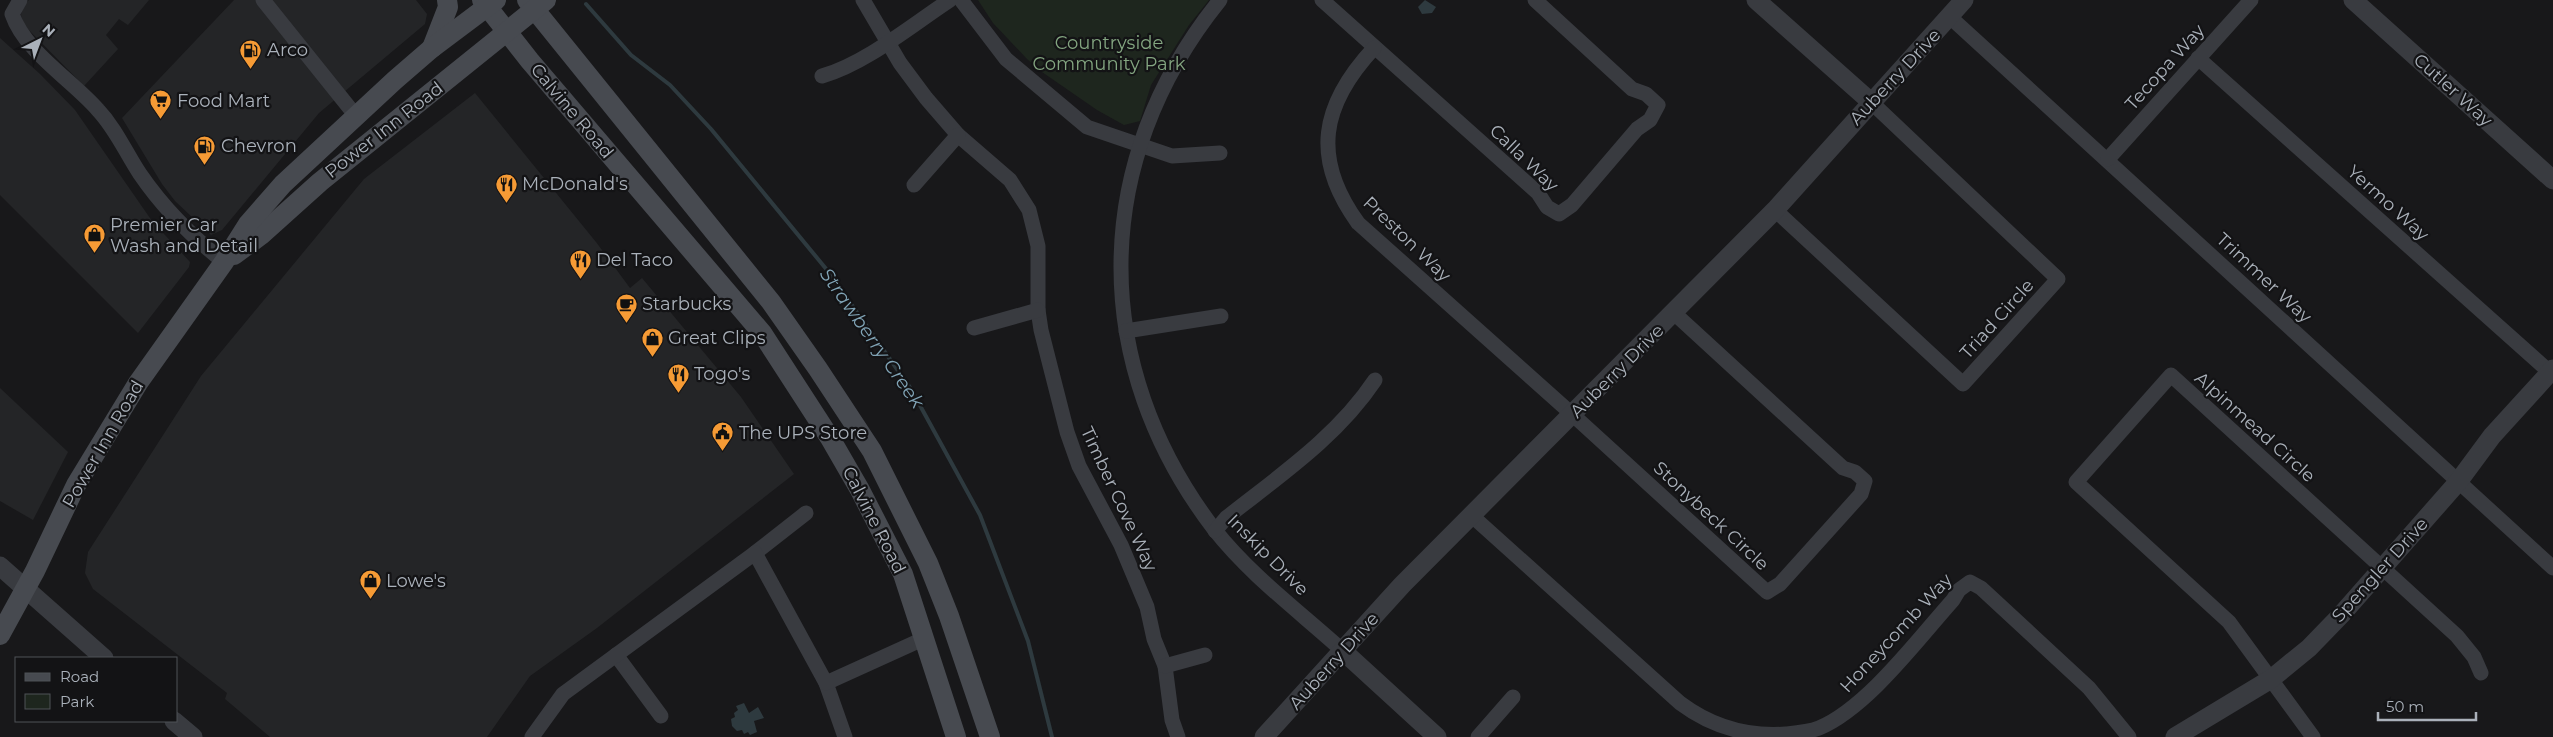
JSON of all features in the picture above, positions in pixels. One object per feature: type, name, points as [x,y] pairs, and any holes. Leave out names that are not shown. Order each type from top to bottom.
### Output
[{"type":"main road","points":[[432,48],[448,7],[447,0]]},
{"type":"main road","name":"Power Inn Road","points":[[0,635],[25,590],[76,485],[142,376],[224,262],[248,224],[283,184],[356,116],[432,48],[489,2]]},
{"type":"main road","name":"Calvine Road","points":[[489,2],[507,32],[621,169],[762,332],[830,438],[860,490],[903,574],[956,737]]},
{"type":"main road","name":"Power Inn Road","points":[[224,262],[261,235],[320,182],[507,32],[536,3]]},
{"type":"main road","name":"Calvine Road","points":[[536,3],[771,302],[872,451],[928,563],[949,616],[990,737]]},
{"type":"street","points":[[20,0],[12,14],[22,36],[99,110],[146,183],[169,212],[192,238],[224,262]]},
{"type":"street","points":[[263,0],[356,116]]},
{"type":"street","name":"Timber Cove Way","points":[[863,0],[887,42],[926,98],[958,135],[1010,180],[1029,210],[1038,246],[1038,310],[1041,330],[1067,432],[1079,466],[1134,572],[1165,666],[1172,720],[1178,737]]},
{"type":"street","points":[[822,76],[851,65],[950,0]]},
{"type":"street","points":[[961,0],[1006,59],[1087,127],[1172,156],[1220,153]]},
{"type":"street","name":"Inskip Drive","points":[[1220,0],[1174,66],[1149,120],[1131,175],[1121,242],[1121,277],[1126,331],[1135,375],[1153,428],[1188,493],[1215,530],[1240,558],[1343,651]]},
{"type":"street","name":"Calla Way","points":[[1322,0],[1538,193],[1547,207],[1559,214],[1572,205],[1637,129],[1650,120],[1658,105],[1646,94],[1632,89],[1535,0]]},
{"type":"street","points":[[1756,0],[1870,102]]},
{"type":"street","name":"Auberry Drive","points":[[1264,737],[1402,585],[1775,210],[1870,102],[1964,0]]},
{"type":"street","name":"Tecopa Way","points":[[2108,160],[2251,0]]},
{"type":"street","name":"Cutler Way","points":[[2353,0],[2553,180]]},
{"type":"street","name":"Trimmer Way","points":[[1950,17],[2553,568]]},
{"type":"street","name":"Preston Way","points":[[1374,48],[1347,79],[1332,113],[1329,127],[1329,156],[1336,184],[1342,198],[1358,223],[1573,415]]},
{"type":"street","name":"Yermo Way","points":[[2198,58],[2552,372]]},
{"type":"street","name":"Triad Circle","points":[[1775,210],[1963,384],[2058,279],[1870,102]]},
{"type":"street","points":[[914,185],[958,135]]},
{"type":"street","points":[[974,328],[1038,310]]},
{"type":"street","name":"Stonybeck Circle","points":[[1573,415],[1746,572],[1756,584],[1767,592],[1780,584],[1861,494],[1865,481],[1855,472],[1843,468],[1674,313]]},
{"type":"street","points":[[1126,331],[1221,316]]},
{"type":"street","name":"Spengler Drive","points":[[2175,737],[2271,679],[2309,648],[2341,615],[2458,482],[2492,436],[2552,372]]},
{"type":"street","name":"Alpinmead Circle","points":[[2271,679],[2250,648],[2218,611],[2076,482],[2171,375],[2382,568]]},
{"type":"street","points":[[1215,530],[1226,518],[1312,450],[1359,404],[1375,380]]},
{"type":"street","points":[[532,737],[563,694],[755,554],[806,513]]},
{"type":"street","name":"Honeycomb Way","points":[[1471,515],[1680,703],[1695,714],[1724,729],[1772,736],[1804,732],[1832,722],[1871,691],[1953,600],[1959,590],[1970,582],[1981,588],[2089,688],[2129,737]]},
{"type":"street","points":[[755,554],[826,683],[845,737]]},
{"type":"street","points":[[0,566],[103,657]]},
{"type":"street","points":[[2382,568],[2457,636],[2474,658],[2481,673]]},
{"type":"street","points":[[826,683],[923,639]]},
{"type":"street","points":[[1343,651],[1437,737]]},
{"type":"street","points":[[616,655],[661,716]]},
{"type":"street","points":[[1165,666],[1205,655]]},
{"type":"street","points":[[2271,679],[2313,737]]},
{"type":"street","points":[[1478,737],[1513,697]]},
{"type":"street","points":[[175,722],[193,737]]},
{"type":"shaded area","points":[[29,0],[149,0],[128,25],[119,19],[106,35],[118,49],[84,86],[22,23],[21,14],[23,6]]},
{"type":"shaded area","points":[[234,0],[416,0],[427,14],[425,24],[319,113],[222,230],[211,235],[175,201],[162,184],[122,118]]},
{"type":"shaded area","points":[[1425,0],[1436,7],[1432,13],[1422,14],[1418,7]]},
{"type":"shaded area","points":[[0,38],[40,74],[75,110],[152,221],[190,262],[189,267],[138,333],[0,195]]},
{"type":"shaded area","points":[[475,93],[596,242],[630,288],[642,278],[741,397],[794,474],[597,628],[530,676],[487,737],[270,737],[225,699],[227,693],[93,589],[85,573],[88,552],[201,376],[364,179]]},
{"type":"shaded area","points":[[0,388],[68,452],[33,520],[0,501]]},
{"type":"shaded area","points":[[744,703],[749,713],[758,707],[764,718],[754,721],[757,732],[750,735],[748,732],[744,734],[742,730],[737,731],[732,726],[731,719],[735,717],[734,713],[738,710],[736,706]]},
{"type":"green space","name":"Countryside Community Park","points":[[978,0],[1209,0],[1189,25],[1151,85],[1140,121],[1124,125],[1097,110],[1042,72],[993,23]]},
{"type":"waterway","name":"Strawberry Creek","points":[[586,4],[631,55],[670,85],[711,129],[827,270],[911,389],[980,515],[1028,641],[1052,737]]},
{"type":"place","name":"Arco","points":[[251,69]]},
{"type":"place","name":"Food Mart","points":[[161,120]]},
{"type":"place","name":"Chevron","points":[[205,165]]},
{"type":"place","name":"McDonald's","points":[[506,203]]},
{"type":"place","name":"Premier Car Wash and Detail","points":[[94,254]]},
{"type":"place","name":"Del Taco","points":[[580,279]]},
{"type":"place","name":"Starbucks","points":[[626,323]]},
{"type":"place","name":"Great Clips","points":[[652,357]]},
{"type":"place","name":"Togo's","points":[[678,393]]},
{"type":"place","name":"The UPS Store","points":[[723,452]]},
{"type":"place","name":"Lowe's","points":[[370,600]]}]
